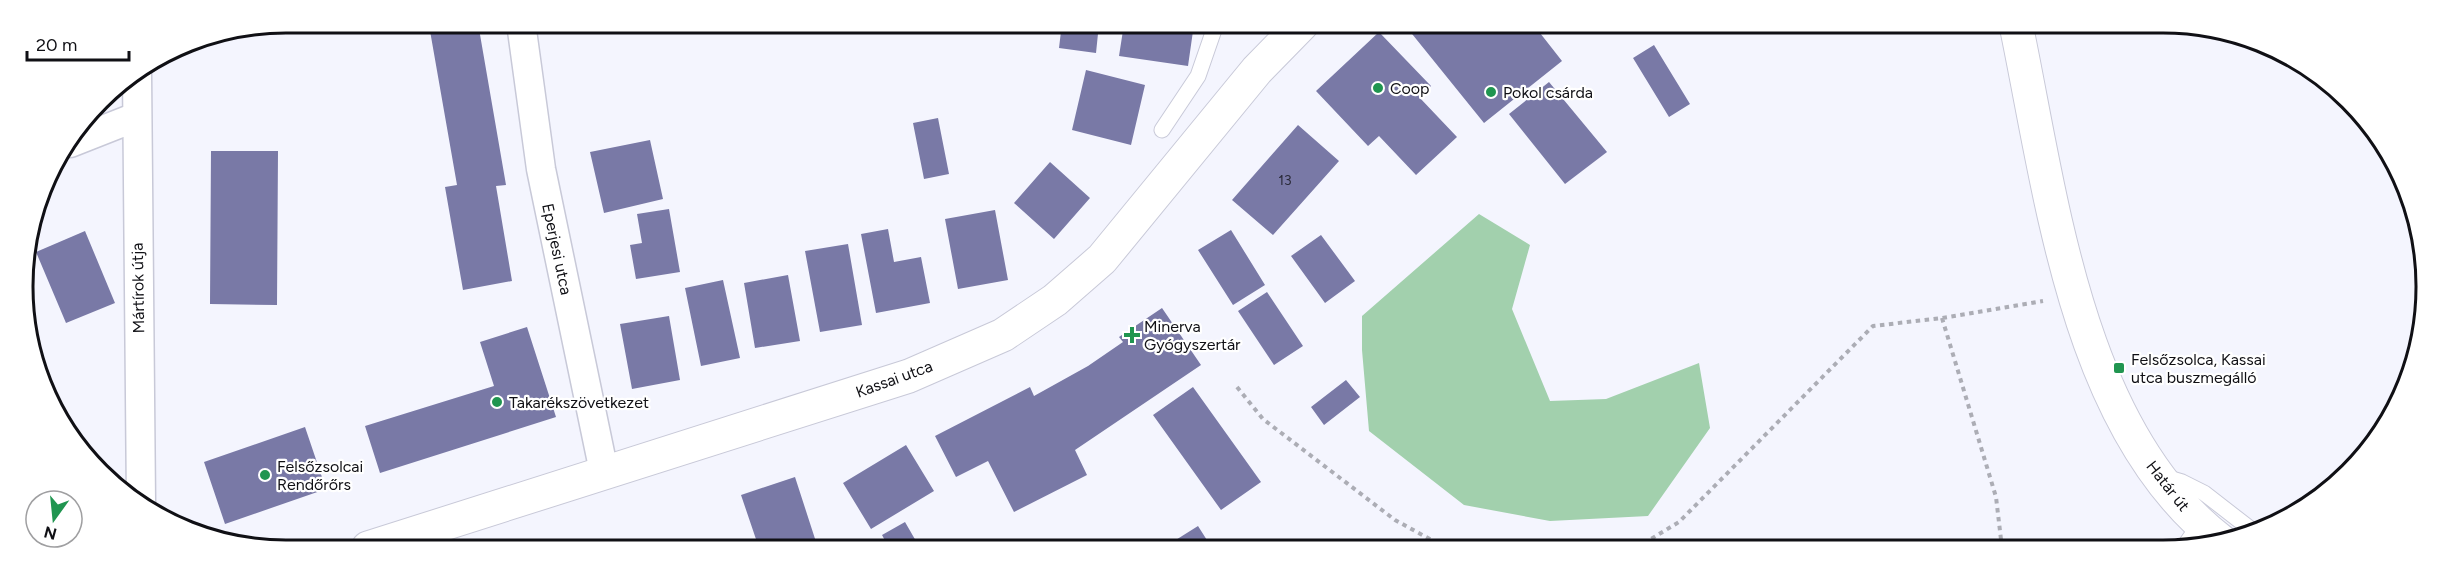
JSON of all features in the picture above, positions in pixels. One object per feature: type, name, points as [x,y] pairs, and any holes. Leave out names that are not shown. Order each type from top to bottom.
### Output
[{"type":"main road","name":"Kassai utca","points":[[393,540],[909,376],[1003,335],[1055,300],[1102,259],[1257,70],[1293,33]]},
{"type":"main road","name":"Határ út","points":[[2018,33],[2074,298],[2097,361],[2124,422],[2194,538]]},
{"type":"street","name":"Eperjesi utca","points":[[523,33],[541,169],[604,472]]},
{"type":"street","name":"Mártírok útja","points":[[137,82],[141,494]]},
{"type":"street","points":[[81,139],[136,117]]},
{"type":"lane","points":[[1162,130],[1198,76],[1213,33]]},
{"type":"lane","points":[[2152,469],[2166,478],[2182,482],[2204,493],[2247,526]]},
{"type":"path","points":[[1649,540],[1679,522],[1873,326],[2074,298]]},
{"type":"path","points":[[1942,318],[1996,497],[2001,540]]},
{"type":"path","points":[[1237,387],[1263,419],[1395,520],[1431,540]]},
{"type":"green space","points":[[1479,214],[1530,245],[1512,309],[1550,401],[1606,399],[1699,363],[1710,428],[1648,516],[1550,521],[1464,505],[1369,431],[1362,350],[1362,316]]},
{"type":"building","points":[[430,33],[480,33],[506,185],[496,186],[512,281],[463,290],[445,187],[457,185]]},
{"type":"building","points":[[1061,33],[1098,33],[1096,53],[1059,48]]},
{"type":"building","points":[[1123,33],[1193,33],[1188,66],[1119,56]]},
{"type":"building","points":[[1380,33],[1431,86],[1419,97],[1457,137],[1416,175],[1379,136],[1368,146],[1316,91]]},
{"type":"building","name":"Pokol csárda","points":[[1411,33],[1540,33],[1562,61],[1484,123]]},
{"type":"building","points":[[1654,45],[1690,104],[1669,117],[1633,58]]},
{"type":"building","points":[[1086,70],[1145,85],[1131,145],[1072,130]]},
{"type":"building","points":[[1549,82],[1607,152],[1565,184],[1509,114]]},
{"type":"building","points":[[938,118],[949,174],[924,179],[913,123]]},
{"type":"building","points":[[1298,125],[1339,161],[1273,235],[1232,200]]},
{"type":"building","points":[[650,140],[663,199],[604,213],[590,152]]},
{"type":"building","points":[[211,151],[278,151],[277,305],[210,304]]},
{"type":"building","points":[[1050,162],[1090,198],[1054,239],[1014,203]]},
{"type":"building","points":[[669,209],[680,272],[636,279],[630,245],[642,243],[637,214]]},
{"type":"building","points":[[995,210],[1008,280],[958,289],[945,219]]},
{"type":"building","points":[[888,229],[894,262],[921,257],[930,303],[876,313],[861,234]]},
{"type":"building","points":[[1231,230],[1265,285],[1233,305],[1198,250]]},
{"type":"building","points":[[85,231],[115,303],[66,323],[36,252]]},
{"type":"building","points":[[1321,235],[1355,281],[1325,303],[1291,256]]},
{"type":"building","points":[[848,244],[862,325],[820,332],[805,251]]},
{"type":"building","points":[[788,275],[800,341],[755,348],[744,283]]},
{"type":"building","points":[[723,280],[740,358],[701,366],[685,288]]},
{"type":"building","points":[[1267,292],[1303,346],[1274,365],[1238,311]]},
{"type":"building","points":[[1162,308],[1201,365],[1075,450],[1087,475],[1014,512],[988,461],[956,477],[935,436],[1030,387],[1034,396],[1088,366],[1123,342],[1119,337]]},
{"type":"building","points":[[669,316],[680,380],[632,389],[620,324]]},
{"type":"building","name":"Takarékszövetkezet","points":[[527,327],[556,417],[380,473],[365,426],[494,386],[480,342]]},
{"type":"building","points":[[1346,380],[1360,397],[1324,425],[1311,407]]},
{"type":"building","points":[[1193,387],[1261,482],[1221,510],[1153,415]]},
{"type":"building","name":"Felsőzsolcai Rendőrőrs","points":[[305,427],[326,489],[225,524],[204,462]]},
{"type":"building","points":[[906,445],[934,491],[871,529],[843,483]]},
{"type":"building","points":[[795,477],[815,540],[756,540],[741,495]]},
{"type":"building","points":[[905,522],[915,540],[885,540],[882,535]]},
{"type":"building","points":[[1198,526],[1207,540],[1176,540]]},
{"type":"place","name":"Coop","points":[[1378,88]]},
{"type":"place","name":"Pokol csárda","points":[[1491,92]]},
{"type":"place","name":"Minerva Gyógyszertár","points":[[1132,335]]},
{"type":"place","name":"Felsőzsolca, Kassai utca buszmegálló","points":[[2119,368]]},
{"type":"place","name":"Takarékszövetkezet","points":[[497,402]]},
{"type":"place","name":"Felsőzsolcai Rendőrőrs","points":[[265,475]]}]
